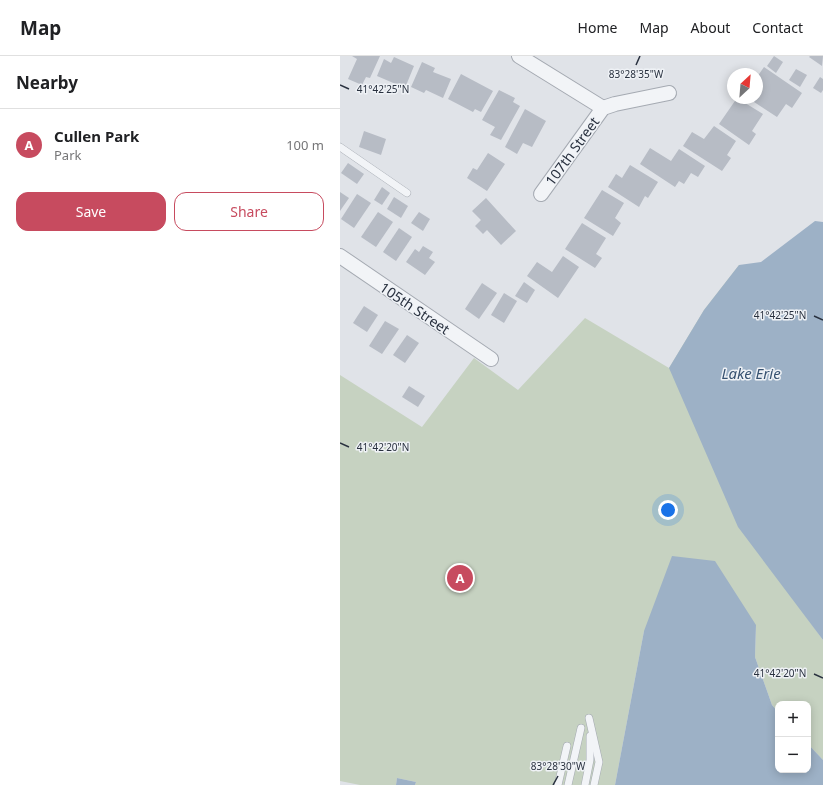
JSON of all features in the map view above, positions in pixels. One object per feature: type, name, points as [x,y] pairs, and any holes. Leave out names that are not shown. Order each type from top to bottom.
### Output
[{"type":"street","name":"107th Street","points":[[519,56],[603,108]]},
{"type":"street","name":"107th Street","points":[[541,194],[603,108],[615,104],[669,93]]},
{"type":"street","name":"105th Street","points":[[340,256],[491,359]]},
{"type":"lane","points":[[340,147],[407,193]]},
{"type":"lane","points":[[585,785],[590,760],[589,718],[599,762],[594,785]]},
{"type":"lane","points":[[568,785],[581,728]]},
{"type":"lane","points":[[558,785],[567,746]]},
{"type":"green space","points":[[739,265],[785,587],[823,640],[823,760],[811,747],[811,701],[775,701],[775,708],[772,705],[755,657],[756,625],[644,631],[615,785],[415,785],[416,782],[397,778],[396,785],[360,785],[340,781],[340,375],[422,427],[474,358],[518,390],[585,318],[669,368],[704,310]]},
{"type":"water","name":"Lake Erie","points":[[815,221],[823,222],[823,640],[738,527],[669,368],[704,310],[739,265],[761,262]]},
{"type":"water","points":[[672,556],[715,561],[756,625],[755,657],[772,705],[775,708],[775,773],[811,773],[811,747],[823,760],[823,785],[615,785],[644,631]]},
{"type":"water","points":[[397,778],[416,782],[415,785],[396,785]]},
{"type":"building","points":[[352,56],[380,56],[370,78],[366,77],[362,85],[348,79],[357,59]]},
{"type":"building","points":[[774,56],[783,62],[776,73],[767,66]]},
{"type":"building","points":[[823,56],[822,66],[809,57]]},
{"type":"building","points":[[394,57],[414,66],[405,88],[377,76],[384,59],[391,63]]},
{"type":"building","points":[[422,62],[435,68],[433,72],[451,79],[443,98],[426,90],[424,93],[411,87]]},
{"type":"building","points":[[764,67],[802,93],[792,108],[786,104],[777,117],[757,104],[763,104]]},
{"type":"building","points":[[796,69],[807,75],[800,87],[789,80]]},
{"type":"building","points":[[461,74],[493,91],[481,112],[475,109],[473,112],[448,99]]},
{"type":"building","points":[[820,77],[823,79],[823,90],[821,93],[813,88]]},
{"type":"building","points":[[499,90],[515,98],[513,102],[520,106],[501,140],[490,135],[495,127],[482,120]]},
{"type":"building","points":[[733,104],[747,104],[763,114],[752,131],[756,134],[749,145],[719,124]]},
{"type":"building","points":[[525,109],[546,121],[532,147],[523,143],[517,154],[505,147]]},
{"type":"building","points":[[714,126],[736,141],[727,155],[731,158],[722,171],[683,146],[692,132],[704,139]]},
{"type":"building","points":[[364,131],[386,139],[381,155],[359,147]]},
{"type":"building","points":[[650,148],[671,161],[679,149],[705,166],[698,177],[691,173],[684,184],[679,181],[675,187],[640,164]]},
{"type":"building","points":[[488,153],[505,164],[487,191],[467,178],[473,168],[477,170]]},
{"type":"building","points":[[348,163],[364,174],[357,184],[341,173]]},
{"type":"building","points":[[630,165],[658,182],[648,198],[645,196],[639,207],[608,187],[616,174],[622,178]]},
{"type":"building","points":[[382,187],[390,193],[382,205],[374,200]]},
{"type":"building","points":[[602,190],[624,203],[615,218],[621,223],[613,236],[584,218]]},
{"type":"building","points":[[340,192],[349,198],[340,211]]},
{"type":"building","points":[[357,194],[371,203],[354,228],[341,219]]},
{"type":"building","points":[[394,197],[408,206],[401,218],[387,209]]},
{"type":"building","points":[[486,198],[516,231],[501,245],[487,230],[483,234],[475,226],[481,220],[472,211]]},
{"type":"building","points":[[378,212],[393,222],[376,247],[361,237]]},
{"type":"building","points":[[419,212],[430,219],[423,231],[411,223]]},
{"type":"building","points":[[582,223],[606,238],[596,254],[602,258],[595,268],[565,249]]},
{"type":"building","points":[[399,228],[412,237],[396,261],[383,252]]},
{"type":"building","points":[[423,246],[433,252],[429,258],[435,262],[425,275],[406,262],[415,249],[419,252]]},
{"type":"building","points":[[563,256],[579,267],[558,298],[527,276],[537,262],[552,272]]},
{"type":"building","points":[[524,282],[535,290],[527,303],[515,296]]},
{"type":"building","points":[[482,283],[497,293],[479,319],[465,309]]},
{"type":"building","points":[[504,293],[517,301],[504,323],[491,315]]},
{"type":"building","points":[[364,306],[378,315],[367,332],[353,323]]},
{"type":"building","points":[[385,321],[399,329],[382,354],[369,346]]},
{"type":"building","points":[[407,335],[419,343],[405,363],[393,355]]},
{"type":"building","points":[[409,386],[425,396],[418,407],[402,397]]},
{"type":"place","name":"Cullen Park","points":[[460,578]]}]
